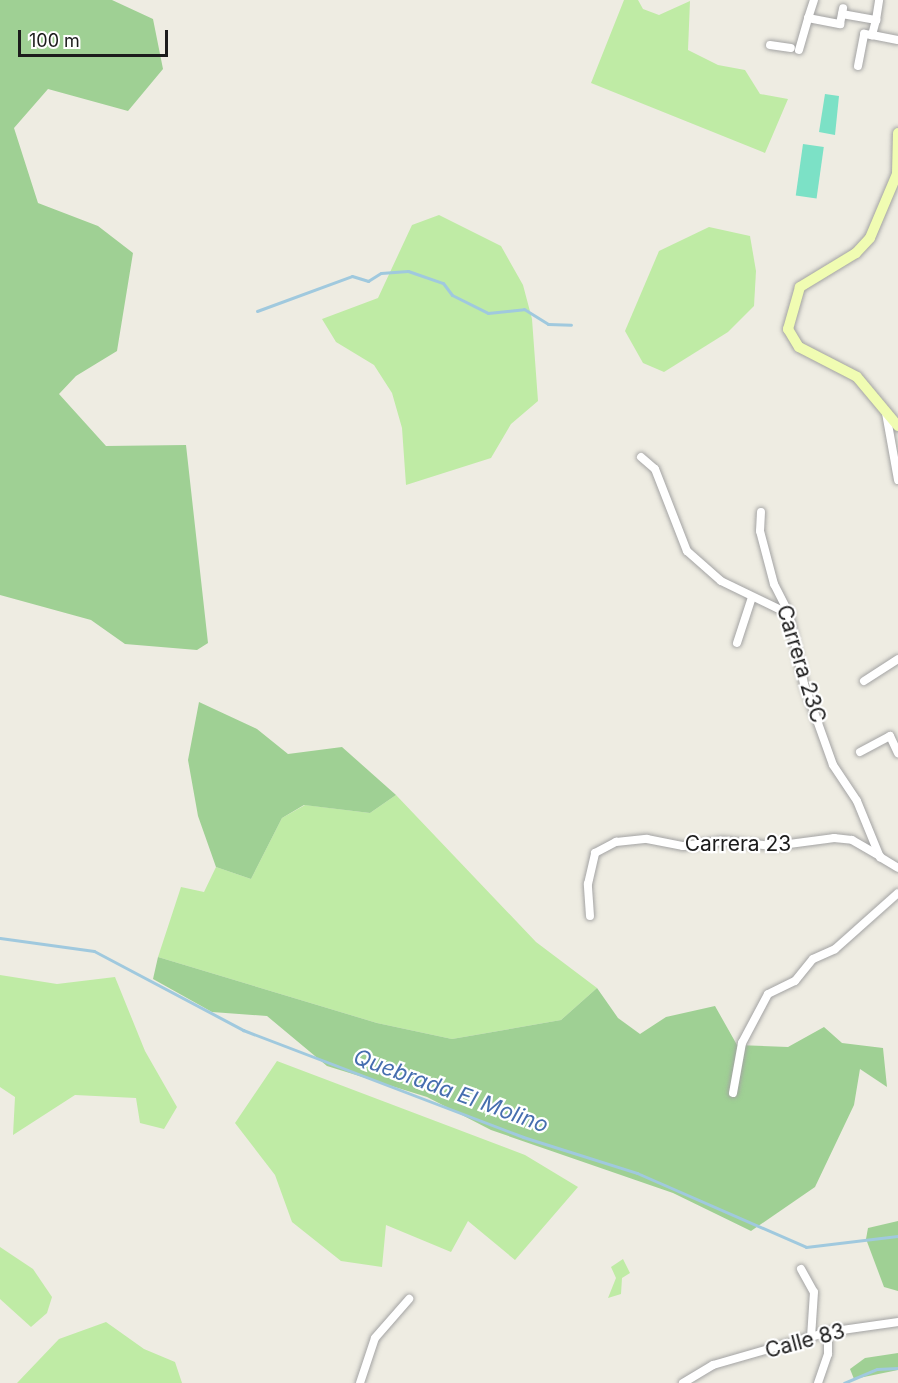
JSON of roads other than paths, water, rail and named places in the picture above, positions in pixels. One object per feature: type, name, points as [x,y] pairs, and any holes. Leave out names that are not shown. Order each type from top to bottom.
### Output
[{"type":"street","points":[[770,45],[795,49],[814,0]]},
{"type":"street","points":[[872,35],[879,0]]},
{"type":"street","points":[[808,18],[840,24],[843,11],[876,20]]},
{"type":"street","points":[[858,66],[864,34],[898,40]]},
{"type":"street","points":[[898,133],[897,174],[870,238],[856,253],[801,287],[788,329],[799,347],[857,377],[898,426]]},
{"type":"street","points":[[885,411],[898,480]]},
{"type":"street","points":[[641,458],[655,469],[687,551],[721,582],[789,614]]},
{"type":"street","name":"Carrera 23C","points":[[761,512],[760,531],[789,614],[804,684],[832,765],[857,801],[880,857]]},
{"type":"street","name":"Carrera 23C","points":[[737,643],[752,597]]},
{"type":"street","points":[[864,681],[898,658]]},
{"type":"street","points":[[860,752],[890,736],[898,753]]},
{"type":"street","name":"Carrera 23","points":[[590,915],[588,884],[595,853],[599,847],[627,841],[774,846],[834,838],[852,840],[880,857]]},
{"type":"street","points":[[880,857],[898,868]]},
{"type":"street","points":[[733,1093],[742,1043],[768,994],[795,981],[813,959],[835,949],[898,893]]},
{"type":"street","points":[[801,1269],[814,1292],[811,1336]]},
{"type":"street","points":[[360,1383],[375,1338],[409,1299]]},
{"type":"street","name":"Calle 83","points":[[683,1383],[713,1365],[811,1336],[898,1322]]},
{"type":"street","points":[[818,1383],[828,1354],[828,1332]]},
{"type":"waterway","points":[[257,311],[352,276],[368,281],[381,273],[408,271],[443,283],[452,295],[488,313],[524,309],[548,324],[571,325]]},
{"type":"waterway","name":"Quebrada El Molino","points":[[0,938],[94,951],[243,1030],[523,1137],[637,1173],[806,1247],[898,1236]]},
{"type":"waterway","points":[[844,1383],[877,1369],[898,1368]]}]
